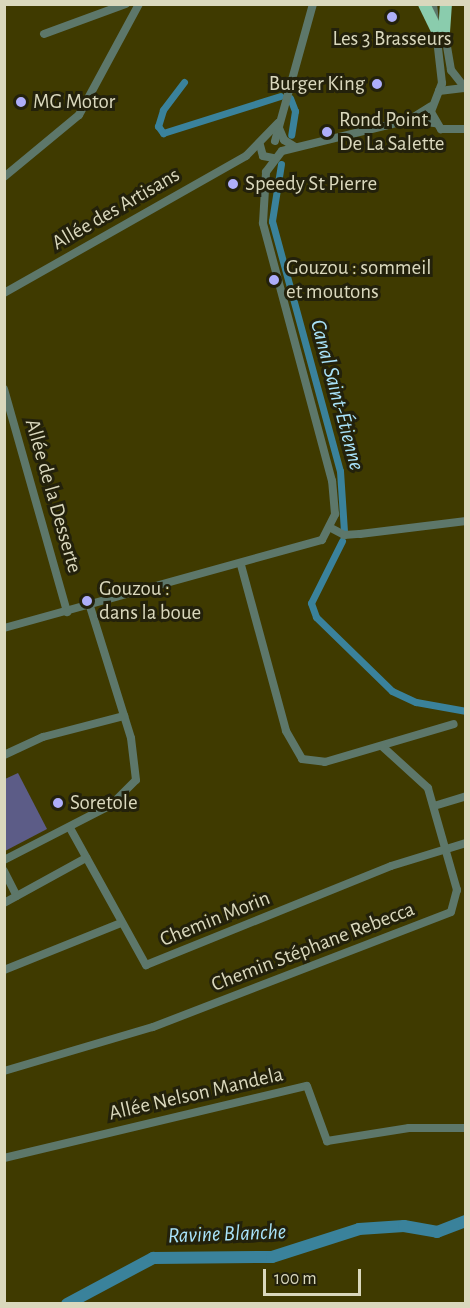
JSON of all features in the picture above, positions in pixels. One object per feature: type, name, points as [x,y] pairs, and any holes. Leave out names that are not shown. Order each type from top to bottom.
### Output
[{"type":"highway","points":[[424,4],[441,32]]},
{"type":"highway","points":[[441,32],[446,4]]},
{"type":"street","points":[[44,34],[126,4]]},
{"type":"street","points":[[4,177],[79,115],[139,4]]},
{"type":"street","points":[[4,628],[311,546],[331,528],[332,482],[263,223],[266,172],[313,4]]},
{"type":"street","points":[[434,4],[451,70],[465,89]]},
{"type":"street","points":[[409,120],[431,106],[439,91],[441,32],[439,4]]},
{"type":"street","points":[[439,91],[465,89]]},
{"type":"street","points":[[431,106],[436,123]]},
{"type":"street","points":[[409,120],[436,123],[448,132],[465,129]]},
{"type":"street","name":"Allée des Artisans","points":[[4,293],[246,156],[272,147],[295,147],[409,120]]},
{"type":"street","points":[[278,123],[284,140],[295,147]]},
{"type":"street","points":[[266,172],[262,156],[272,147]]},
{"type":"street","name":"Allée des Artisans","points":[[246,156],[262,156]]},
{"type":"street","name":"Allée de la Desserte","points":[[4,389],[66,612]]},
{"type":"street","points":[[331,528],[344,535],[465,521]]},
{"type":"street","points":[[241,565],[297,754],[313,764],[383,747],[454,724]]},
{"type":"street","points":[[4,860],[70,828],[127,794],[136,780],[124,716],[90,606]]},
{"type":"street","points":[[4,755],[43,737],[124,716]]},
{"type":"street","name":"Chemin Stéphane Rebecca","points":[[4,1071],[153,1027],[447,915],[458,897],[427,786],[383,747]]},
{"type":"street","points":[[434,806],[465,796]]},
{"type":"street","name":"Chemin Morin","points":[[70,828],[121,923],[148,965],[445,848]]},
{"type":"street","points":[[445,848],[465,843]]},
{"type":"street","points":[[4,903],[86,858]]},
{"type":"street","points":[[4,872],[17,896]]},
{"type":"street","points":[[4,970],[121,923]]},
{"type":"street","name":"Allée Nelson Mandela","points":[[4,1158],[307,1086],[327,1141],[409,1128],[465,1128]]},
{"type":"shaded area","points":[[18,773],[47,829],[5,851],[5,779]]},
{"type":"waterway","name":"Canal Saint-Étienne","points":[[184,82],[163,110],[158,126],[163,133],[280,96]]},
{"type":"waterway","name":"Canal Saint-Étienne","points":[[290,98],[295,111],[291,135]]},
{"type":"waterway","name":"Canal Saint-Étienne","points":[[281,164],[272,221],[340,471],[344,532]]},
{"type":"waterway","name":"Canal Saint-Étienne","points":[[342,541],[311,603],[316,617],[392,691],[416,702],[466,711]]},
{"type":"waterway","name":"Ravine Blanche","points":[[67,1304],[153,1258],[272,1257],[359,1229],[404,1226],[437,1232],[466,1221]]},
{"type":"place","name":"Les 3 Brasseurs","points":[[392,17]]},
{"type":"place","name":"Burger King","points":[[377,84]]},
{"type":"place","name":"MG Motor","points":[[21,102]]},
{"type":"place","name":"Rond Point De La Salette","points":[[327,132]]},
{"type":"place","name":"Speedy St Pierre","points":[[233,184]]},
{"type":"place","name":"Gouzou : sommeil et moutons","points":[[274,280]]},
{"type":"place","name":"Gouzou : dans la boue","points":[[87,601]]},
{"type":"place","name":"Soretole","points":[[58,803]]}]
